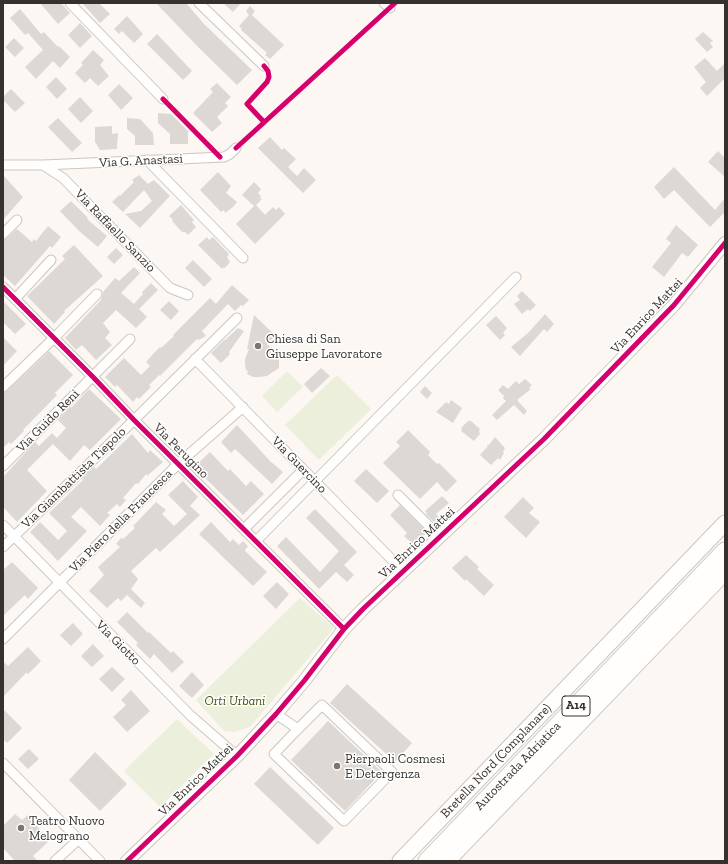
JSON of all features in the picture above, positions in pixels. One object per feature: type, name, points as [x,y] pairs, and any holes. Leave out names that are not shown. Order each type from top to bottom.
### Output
[{"type":"highway","name":"Autostrada Adriatica","points":[[427,861],[725,551]]},
{"type":"highway","name":"Autostrada Adriatica","points":[[446,861],[725,571]]},
{"type":"main road","name":"Bretella Nord (Complanare)","points":[[400,861],[725,523]]},
{"type":"street","points":[[70,3],[163,99]]},
{"type":"street","points":[[199,3],[264,66]]},
{"type":"street","name":"Via G. Anastasi","points":[[3,165],[43,165],[224,157],[236,148]]},
{"type":"street","points":[[147,160],[243,258]]},
{"type":"street","name":"Via Raffaello Sanzio","points":[[43,165],[63,178],[170,288],[188,295]]},
{"type":"street","points":[[3,234],[17,220]]},
{"type":"street","name":"Via Enrico Mattei","points":[[127,861],[237,756],[276,714],[304,681],[344,629],[363,609],[499,482],[566,416],[674,305],[725,243]]},
{"type":"street","points":[[15,299],[51,260]]},
{"type":"street","points":[[256,541],[516,277]]},
{"type":"street","name":"Via Perugino","points":[[4,291],[15,299],[344,629]]},
{"type":"street","points":[[3,387],[97,294]]},
{"type":"street","name":"Via Giambattista Tiepolo","points":[[3,547],[237,318]]},
{"type":"street","name":"Via Guido Reni","points":[[3,466],[93,377],[130,338]]},
{"type":"street","name":"Via Guercino","points":[[195,359],[403,571]]},
{"type":"street","name":"Via Piero della Francesca","points":[[3,639],[178,464],[243,407]]},
{"type":"street","points":[[244,529],[303,470]]},
{"type":"street","points":[[398,495],[440,536]]},
{"type":"street","name":"Via Giotto","points":[[3,525],[191,716],[237,756]]},
{"type":"street","points":[[322,705],[392,772],[344,821],[274,754],[298,729],[322,705]]},
{"type":"street","points":[[276,714],[298,729]]},
{"type":"street","points":[[3,763],[100,861]]},
{"type":"street","points":[[55,861],[78,840]]},
{"type":"green space","points":[[287,371],[303,387],[277,412],[262,396]]},
{"type":"green space","points":[[337,375],[371,409],[319,460],[285,425]]},
{"type":"green space","name":"Orti Urbani","points":[[300,598],[334,628],[250,727],[235,732],[224,731],[196,700]]},
{"type":"green space","points":[[177,719],[214,754],[160,807],[124,771]]},
{"type":"building","points":[[40,3],[61,3],[70,13],[58,24]]},
{"type":"building","points":[[82,3],[99,3],[110,14],[100,23]]},
{"type":"building","points":[[156,3],[186,3],[204,24],[252,70],[237,85]]},
{"type":"building","points":[[223,3],[241,3],[233,12]]},
{"type":"building","points":[[250,6],[255,11],[252,15],[284,45],[270,59],[265,55],[267,53],[241,30],[242,29],[239,26],[249,15],[246,11]]},
{"type":"building","points":[[20,9],[41,34],[44,32],[70,57],[60,68],[53,61],[36,79],[25,67],[43,50],[28,33],[25,35],[10,18]]},
{"type":"building","points":[[127,16],[143,34],[134,43],[122,31],[119,34],[114,29]]},
{"type":"building","points":[[80,23],[92,36],[80,48],[68,35]]},
{"type":"building","points":[[703,32],[713,41],[710,43],[713,47],[707,52],[695,39]]},
{"type":"building","points":[[157,34],[192,71],[183,80],[147,44]]},
{"type":"building","points":[[14,38],[24,48],[15,57],[5,47]]},
{"type":"building","points":[[93,50],[104,60],[100,65],[109,76],[98,86],[90,78],[85,83],[75,73],[83,65],[81,63]]},
{"type":"building","points":[[705,58],[717,71],[725,63],[725,78],[707,96],[700,88],[706,82],[694,67]]},
{"type":"building","points":[[56,77],[67,89],[57,99],[46,87]]},
{"type":"building","points":[[217,83],[231,97],[225,103],[228,106],[217,117],[222,123],[212,132],[193,113],[213,92],[210,89]]},
{"type":"building","points":[[119,84],[133,98],[121,110],[108,95]]},
{"type":"building","points":[[11,89],[25,103],[15,112],[3,100],[3,97]]},
{"type":"building","points":[[80,97],[93,111],[81,123],[68,109]]},
{"type":"building","points":[[158,113],[171,114],[188,131],[188,144],[170,144],[170,134],[158,123]]},
{"type":"building","points":[[58,118],[82,143],[72,152],[48,127]]},
{"type":"building","points":[[127,118],[140,119],[153,133],[154,145],[135,145],[135,136],[127,129]]},
{"type":"building","points":[[112,126],[112,134],[118,133],[117,149],[100,150],[95,142],[95,127]]},
{"type":"building","points":[[270,137],[282,150],[284,148],[296,159],[288,167],[297,176],[304,168],[316,180],[303,193],[258,148]]},
{"type":"building","points":[[718,151],[725,158],[725,177],[708,162]]},
{"type":"building","points":[[674,167],[715,210],[725,198],[725,212],[710,227],[674,190],[664,199],[654,187]]},
{"type":"building","points":[[218,172],[231,186],[226,193],[237,202],[225,213],[224,210],[221,212],[200,190]]},
{"type":"building","points":[[3,175],[23,197],[3,220]]},
{"type":"building","points":[[139,175],[148,184],[154,180],[170,196],[140,228],[125,214],[141,211],[152,201],[144,190],[123,212],[112,202],[134,182],[132,180]]},
{"type":"building","points":[[254,182],[261,189],[258,193],[262,199],[256,205],[265,215],[273,207],[276,210],[279,207],[285,214],[255,244],[236,224],[254,206],[242,195]]},
{"type":"building","points":[[71,201],[88,218],[87,219],[107,236],[98,247],[79,231],[60,211]]},
{"type":"building","points":[[181,205],[194,220],[192,222],[196,227],[188,235],[185,232],[182,232],[169,216]]},
{"type":"building","points":[[676,225],[698,245],[688,257],[682,253],[664,277],[652,267],[671,243],[666,239]]},
{"type":"building","points":[[48,226],[61,237],[52,248],[50,246],[15,286],[3,275],[3,240],[17,229],[32,242],[34,239],[36,241]]},
{"type":"building","points":[[207,237],[209,240],[213,237],[229,254],[227,257],[230,262],[225,268],[224,267],[222,269],[198,245]]},
{"type":"building","points":[[74,245],[103,276],[64,311],[65,312],[54,324],[27,296],[65,259],[62,256]]},
{"type":"building","points":[[116,248],[123,255],[114,264],[107,257]]},
{"type":"building","points":[[193,260],[212,279],[204,287],[185,268]]},
{"type":"building","points":[[134,267],[140,273],[121,293],[134,304],[143,294],[142,292],[151,283],[158,290],[139,309],[147,317],[136,328],[116,310],[103,323],[110,332],[105,338],[112,345],[96,360],[82,345],[76,350],[65,338],[101,300],[103,292],[115,278],[119,281]]},
{"type":"building","points":[[232,285],[249,300],[235,311],[228,304],[202,331],[206,336],[199,340],[197,339],[149,385],[151,387],[139,399],[137,397],[133,402],[117,385],[115,387],[105,377],[124,358],[141,375],[150,366],[146,362],[160,347],[161,348],[174,336],[173,335],[210,298],[216,304]]},
{"type":"building","points":[[522,291],[536,305],[530,311],[528,309],[522,314],[514,304],[520,300],[517,296]]},
{"type":"building","points":[[3,301],[26,324],[15,334],[3,322]]},
{"type":"building","points":[[169,301],[179,311],[171,320],[160,310]]},
{"type":"building","points":[[545,314],[554,324],[547,332],[544,329],[520,356],[511,347],[528,333]]},
{"type":"building","name":"Chiesa di San Giuseppe Lavoratore","points":[[254,315],[276,336],[267,344],[279,358],[279,368],[267,376],[253,377],[247,374],[248,371],[246,370],[245,359],[249,349],[247,349]]},
{"type":"building","points":[[496,316],[507,328],[503,333],[505,335],[500,340],[486,325]]},
{"type":"building","points":[[238,328],[244,331],[229,352],[230,354],[221,363],[211,353]]},
{"type":"building","points":[[3,337],[17,351],[3,366]]},
{"type":"building","points":[[49,351],[73,375],[55,393],[57,395],[23,430],[24,431],[11,444],[9,442],[3,448],[3,393],[7,391]]},
{"type":"building","points":[[321,368],[330,376],[312,393],[304,384]]},
{"type":"building","points":[[525,379],[532,385],[529,388],[531,389],[517,400],[527,411],[524,415],[514,405],[497,420],[492,415],[506,401],[503,398],[504,396],[498,390],[503,385],[508,389],[516,381],[519,384]]},
{"type":"building","points":[[425,386],[432,393],[427,399],[420,392]]},
{"type":"building","points":[[89,389],[121,419],[90,450],[84,445],[70,461],[53,444],[27,470],[47,491],[17,522],[3,507],[3,477],[35,442],[39,446],[52,433],[57,438],[66,428],[58,420]]},
{"type":"building","points":[[451,400],[462,408],[453,423],[436,412],[446,402],[449,404]]},
{"type":"building","points":[[468,421],[471,421],[480,429],[480,434],[474,441],[461,431],[461,428]]},
{"type":"building","points":[[237,425],[270,461],[283,472],[272,484],[235,449],[231,453],[221,442]]},
{"type":"building","points":[[408,430],[430,452],[428,455],[437,464],[439,463],[457,481],[446,492],[437,482],[420,499],[383,463],[400,446],[396,442]]},
{"type":"building","points":[[132,434],[148,453],[150,450],[163,462],[147,476],[146,474],[138,484],[136,483],[123,498],[126,500],[120,507],[117,504],[107,513],[110,515],[100,526],[81,507],[71,517],[87,531],[58,561],[30,532],[40,522],[58,540],[67,531],[49,513],[83,480],[82,479],[94,467],[96,469]]},
{"type":"building","points":[[495,437],[505,448],[500,460],[498,458],[491,465],[480,455],[488,446],[487,444],[489,445]]},
{"type":"building","points":[[210,452],[228,471],[230,469],[246,486],[251,481],[264,494],[243,515],[194,467]]},
{"type":"building","points":[[366,469],[389,491],[377,503],[354,481]]},
{"type":"building","points":[[183,481],[198,497],[190,506],[200,515],[160,552],[156,548],[131,571],[138,579],[131,589],[145,603],[141,608],[127,595],[121,601],[118,598],[107,608],[89,591],[104,575],[98,567],[120,547],[116,544],[121,538],[123,539],[135,528],[133,526],[156,502],[166,510],[162,514],[174,526],[187,514],[168,495]]},
{"type":"building","points":[[442,496],[449,503],[436,514],[439,517],[434,522],[425,511]]},
{"type":"building","points":[[523,497],[534,508],[529,513],[540,522],[526,538],[504,517]]},
{"type":"building","points":[[400,505],[427,532],[414,545],[404,536],[407,533],[390,515]]},
{"type":"building","points":[[315,509],[357,552],[344,565],[354,575],[347,582],[336,572],[319,589],[277,546],[286,537],[320,572],[339,551],[306,518]]},
{"type":"building","points":[[211,522],[230,542],[233,539],[239,545],[243,541],[248,546],[245,551],[267,572],[253,586],[199,534]]},
{"type":"building","points":[[466,555],[479,567],[477,569],[494,585],[484,596],[466,579],[465,581],[452,568]]},
{"type":"building","points":[[12,562],[38,588],[28,599],[25,595],[3,616],[3,570]]},
{"type":"building","points":[[277,582],[289,594],[276,609],[263,596]]},
{"type":"building","points":[[127,612],[148,633],[149,632],[171,653],[173,651],[184,662],[172,673],[154,654],[150,659],[136,645],[138,643],[117,622]]},
{"type":"building","points":[[73,623],[83,634],[71,646],[60,635]]},
{"type":"building","points":[[93,644],[104,656],[92,667],[81,656]]},
{"type":"building","points":[[28,647],[41,661],[28,674],[26,673],[3,697],[3,661],[8,666]]},
{"type":"building","points":[[112,667],[125,679],[112,692],[99,679]]},
{"type":"building","points":[[192,672],[204,685],[192,698],[179,686]]},
{"type":"building","points":[[347,684],[412,743],[395,762],[330,703]]},
{"type":"building","points":[[131,690],[150,711],[127,732],[113,717],[126,705],[121,700]]},
{"type":"building","points":[[3,709],[22,728],[7,743],[3,739]]},
{"type":"building","name":"Pierpaoli Cosmesi E Detergenza","points":[[328,721],[382,772],[345,811],[291,760]]},
{"type":"building","points":[[29,749],[39,759],[28,769],[18,759]]},
{"type":"building","points":[[95,752],[127,784],[100,811],[69,780]]},
{"type":"building","points":[[270,767],[334,828],[318,845],[254,784]]},
{"type":"building","points":[[15,814],[22,820],[28,815],[50,840],[33,856],[38,861],[15,861],[3,848],[3,826]]},
{"type":"cycle path","points":[[236,148],[395,3]]},
{"type":"cycle path","points":[[264,66],[268,71],[269,77],[267,82],[247,104],[264,122]]},
{"type":"cycle path","points":[[163,99],[220,157]]},
{"type":"cycle path","points":[[127,861],[237,756],[276,714],[304,681],[344,629],[363,609],[544,439],[674,305],[725,243]]},
{"type":"cycle path","points":[[3,287],[344,629]]},
{"type":"place","name":"Chiesa di San Giuseppe Lavoratore","points":[[258,346]]},
{"type":"place","name":"Pierpaoli Cosmesi E Detergenza","points":[[337,766]]},
{"type":"place","name":"Teatro Nuovo Melograno","points":[[21,828]]}]
